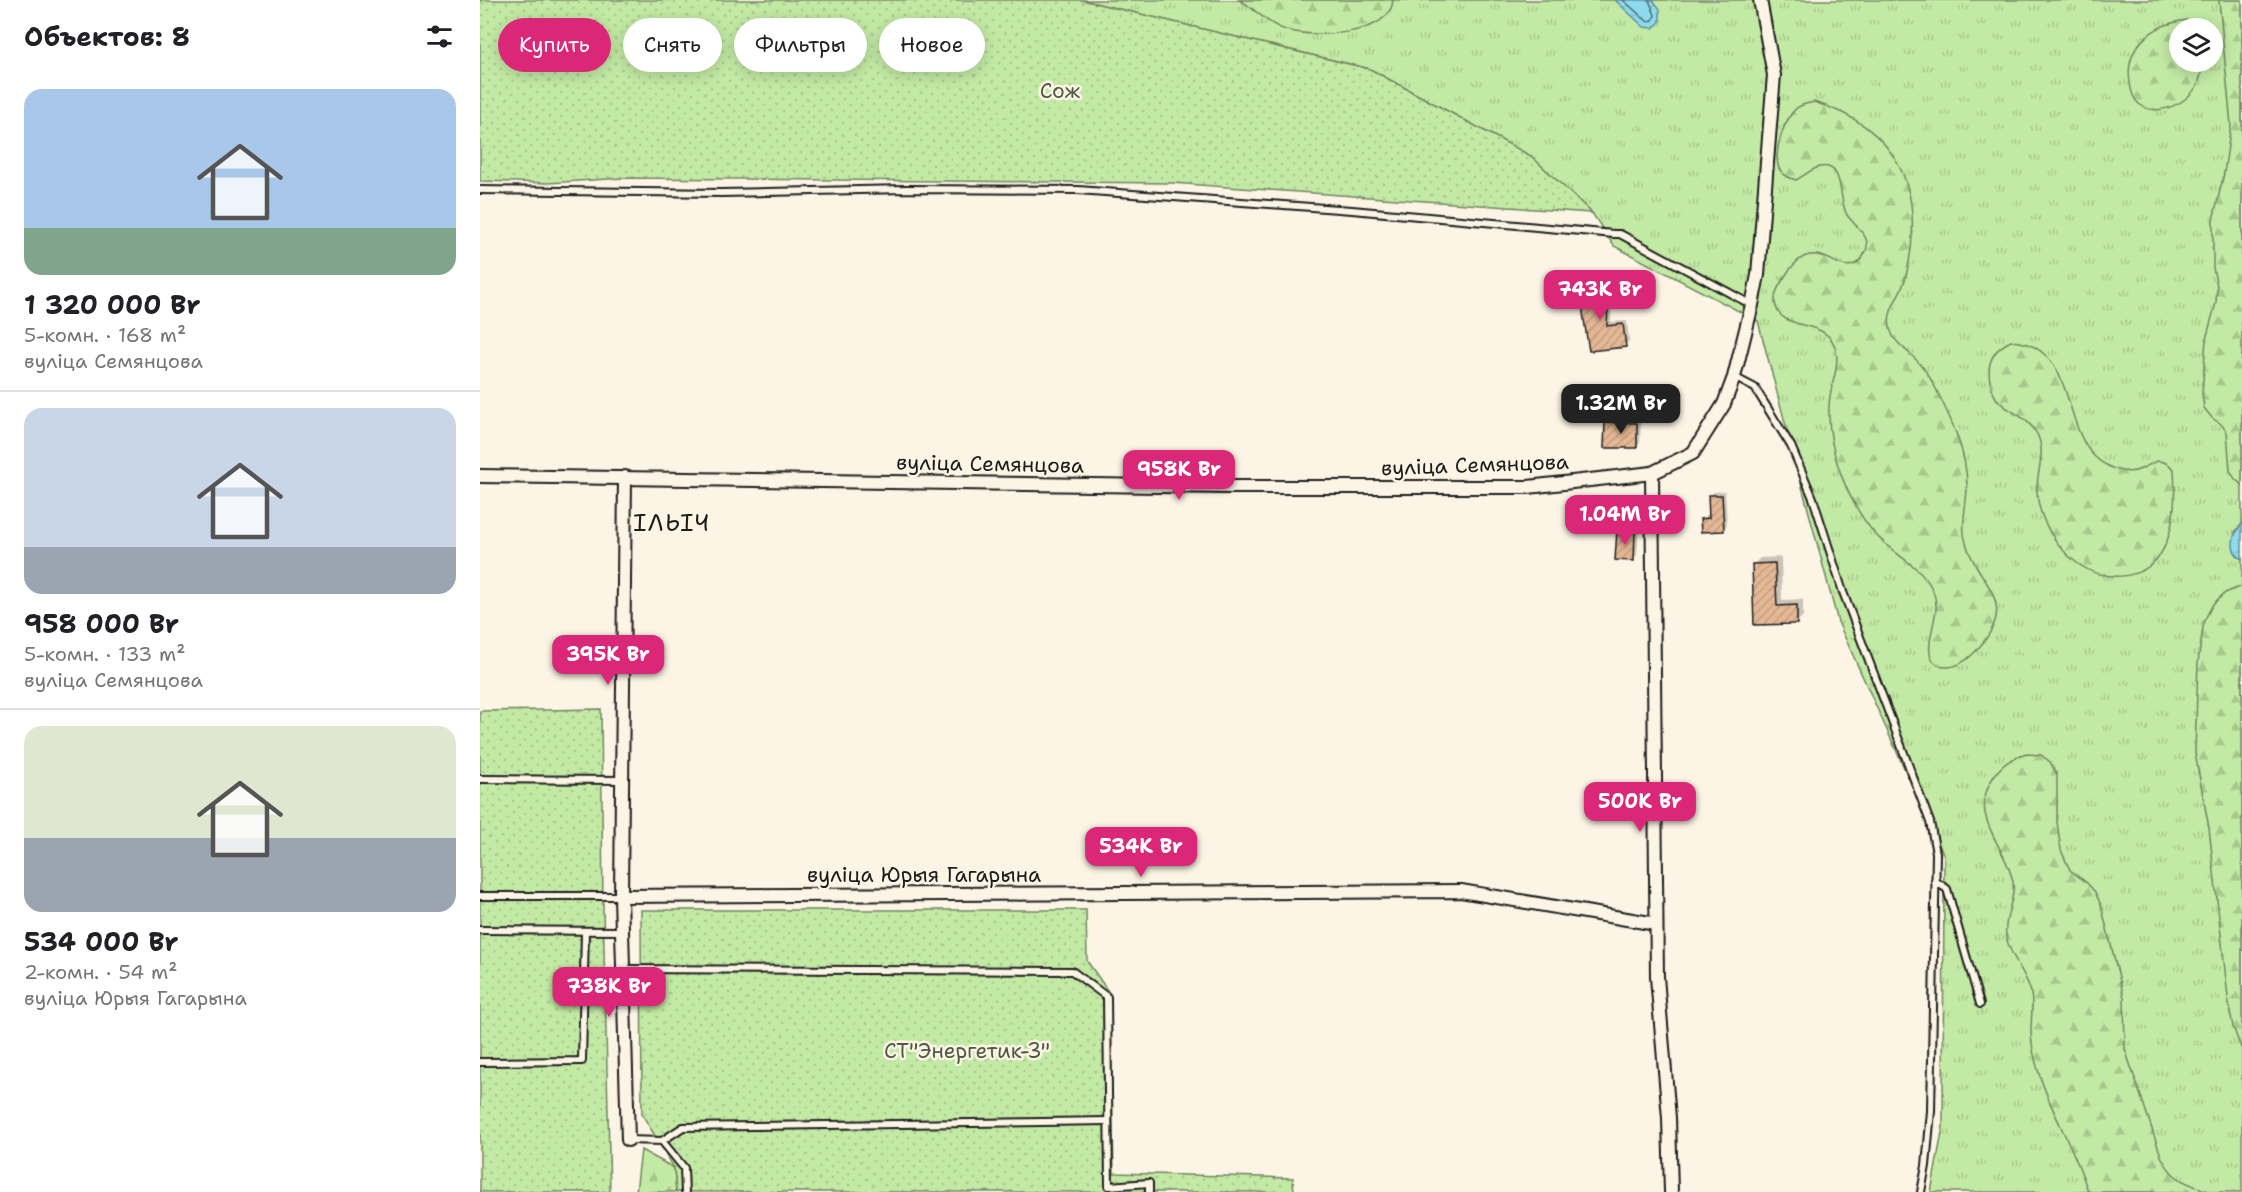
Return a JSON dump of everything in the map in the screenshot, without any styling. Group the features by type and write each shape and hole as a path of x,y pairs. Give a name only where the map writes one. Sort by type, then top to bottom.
{"street":[{"name":"вуліца Семянцова","path":"480,476 1227,487 1528,487 1652,473 1693,453 1724,404 1734,377 1752,305 1758,276 1774,75 1760,0"},
{"path":"1652,473 1657,977 1669,1118 1671,1192"},
{"path":"624,477 621,896 628,1140"},
{"name":"вуліца Юрыя Гагарына","path":"621,896 1461,891 1656,924"}],"lane":[{"path":"480,190 722,193 906,189 1078,189 1620,234 1752,305"},
{"path":"1734,377 1755,388 1791,446 1814,498 1843,592 1930,822 1936,853 1931,1110 1926,1166 1921,1192"},
{"path":"480,779 623,780"},
{"path":"1935,881 1947,889 1980,1004"},
{"path":"480,896 621,896"},
{"path":"480,930 622,931"},
{"path":"480,1062 582,1061 585,931"},
{"path":"623,969 1072,971 1107,997 1109,1186 1149,1183 1149,1192"},
{"path":"628,1140 662,1141 683,1127 1108,1121"},
{"path":"662,1141 684,1168 685,1192"}],"green space":[{"name":"Сож","path":"480,0 1082,0 1370,69 1531,156 1592,213 1172,183 622,178 548,183 480,181"},
{"path":"1082,0 2242,0 2242,524 2235,532 2237,556 2242,559 2242,1192 1931,1192 1943,1127 1944,856 1838,622 1758,321 1614,246 1592,213 1531,156 1370,69"},
{"path":"1239,0 1393,0 1389,12 1379,21 1365,28 1331,34 1313,34 1280,28"},
{"path":"2219,0 2242,0 2242,485 2230,470 2227,432 2204,408 2202,394 2206,339 2216,303 2213,220 2224,173 2231,125 2223,18 2221,18"},
{"path":"2169,24 2169,72 2202,72 2201,76 2193,91 2180,102 2163,109 2147,108 2139,104 2134,97 2129,70 2136,48 2152,32"},
{"path":"1814,102 1843,113 1867,128 1886,146 1900,167 1908,191 1912,217 1911,245 1904,283 1889,318 1890,326 1896,340 1918,361 1930,378 1957,435 1966,473 1964,534 1969,551 1992,592 1996,604 1996,618 1989,633 1972,655 1954,666 1945,667 1936,664 1932,658 1930,641 1936,606 1935,596 1928,582 1918,570 1875,534 1856,506 1841,474 1831,440 1829,422 1829,399 1837,358 1832,340 1815,328 1786,319 1779,313 1775,303 1779,287 1796,262 1808,255 1818,255 1847,266 1855,264 1867,249 1866,238 1844,209 1840,184 1834,170 1828,167 1817,168 1796,180 1789,178 1780,170 1778,145 1789,117 1800,106"},
{"path":"2011,341 2032,346 2046,356 2057,371 2065,388 2085,443 2100,461 2129,472 2158,461 2165,462 2174,469 2175,494 2170,533 2160,555 2146,568 2134,574 2120,576 2088,570 2066,553 2049,530 2043,518 2037,492 2041,456 2040,441 2031,425 2001,403 1991,386 1989,367 1993,357 1998,349"},
{"path":"2242,586 2242,1050 2233,1027 2229,1006 2209,828 2195,753 2198,662 2204,621 2213,604 2225,593"},
{"path":"601,709 610,1192 480,1192 480,711"},
{"path":"2027,754 2041,755 2050,762 2057,774 2057,822 2061,850 2070,870 2095,892 2101,905 2124,997 2125,1049 2161,1156 2170,1171 2181,1180 2211,1192 2088,1192 2077,1161 2049,1101 2033,1050 2030,989 2010,950 2006,936 2013,882 2004,856 1986,818 1984,805 1987,791 1997,771 2008,762"},
{"name":"СТ\"Энергетик-3\"","path":"641,910 1086,910 1087,961 1110,994 1114,1173 1293,1178 1294,1192 676,1192 674,1168 642,1114"},
{"path":"641,1150 674,1168 676,1192 636,1192"}],"water":[{"path":"1615,0 1653,0 1660,9 1660,22 1653,28 1644,27"},
{"path":"2242,524 2242,559 2234,551 2233,542"}],"building":[{"path":"1584,286 1609,287 1607,326 1623,324 1626,347 1589,351 1583,313"},
{"path":"1605,422 1637,423 1637,448 1604,448"},
{"path":"1708,495 1722,495 1724,531 1701,532 1700,519 1709,518"},
{"path":"1617,530 1635,531 1634,561 1615,560"},
{"path":"1775,563 1777,606 1797,605 1797,624 1754,625 1752,564"}],"district":[{"name":"ІЛЬІЧ","path":"672,523"}]}
